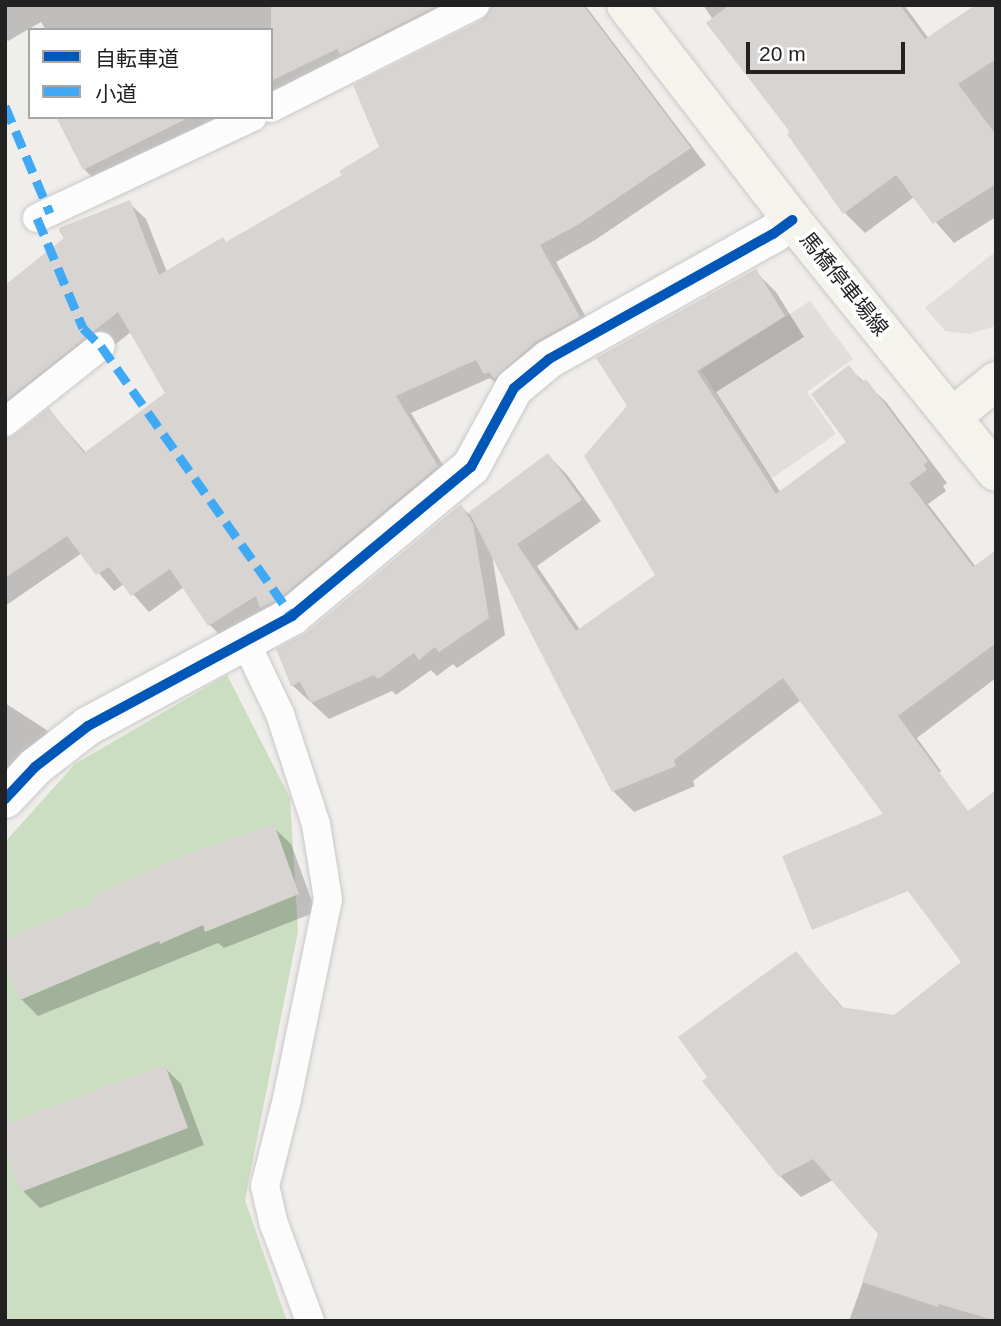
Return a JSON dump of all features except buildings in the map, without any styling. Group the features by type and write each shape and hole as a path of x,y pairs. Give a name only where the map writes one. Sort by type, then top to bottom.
{"main road":[{"name":"馬橋停車場線","path":"626,5 792,220 996,472"},
{"path":"952,417 996,381"}],"street":[{"path":"5,799 35,767 88,726 292,616 471,467 514,388 550,359 773,234 792,220"}],"lane":[{"path":"273,107 475,5"},
{"path":"37,218 249,119"},
{"path":"5,422 101,346"},
{"path":"246,643 280,714 316,824 328,899 287,1099 265,1186 274,1224 310,1321"}],"green space":[{"path":"227,675 290,798 298,931 245,1200 287,1321 5,1321 5,842 75,764"}],"shaded area":[{"path":"996,251 996,326 969,334 945,331 925,308"},
{"path":"810,301 853,359 807,392 836,434 771,479 701,370"}],"marked path":[{"path":"5,106 50,213"},
{"path":"37,218 83,328 101,346 292,616"}],"cycle path":[{"path":"5,799 35,767 88,726 292,616 471,467 514,388 549,359 773,234 792,220"}]}
